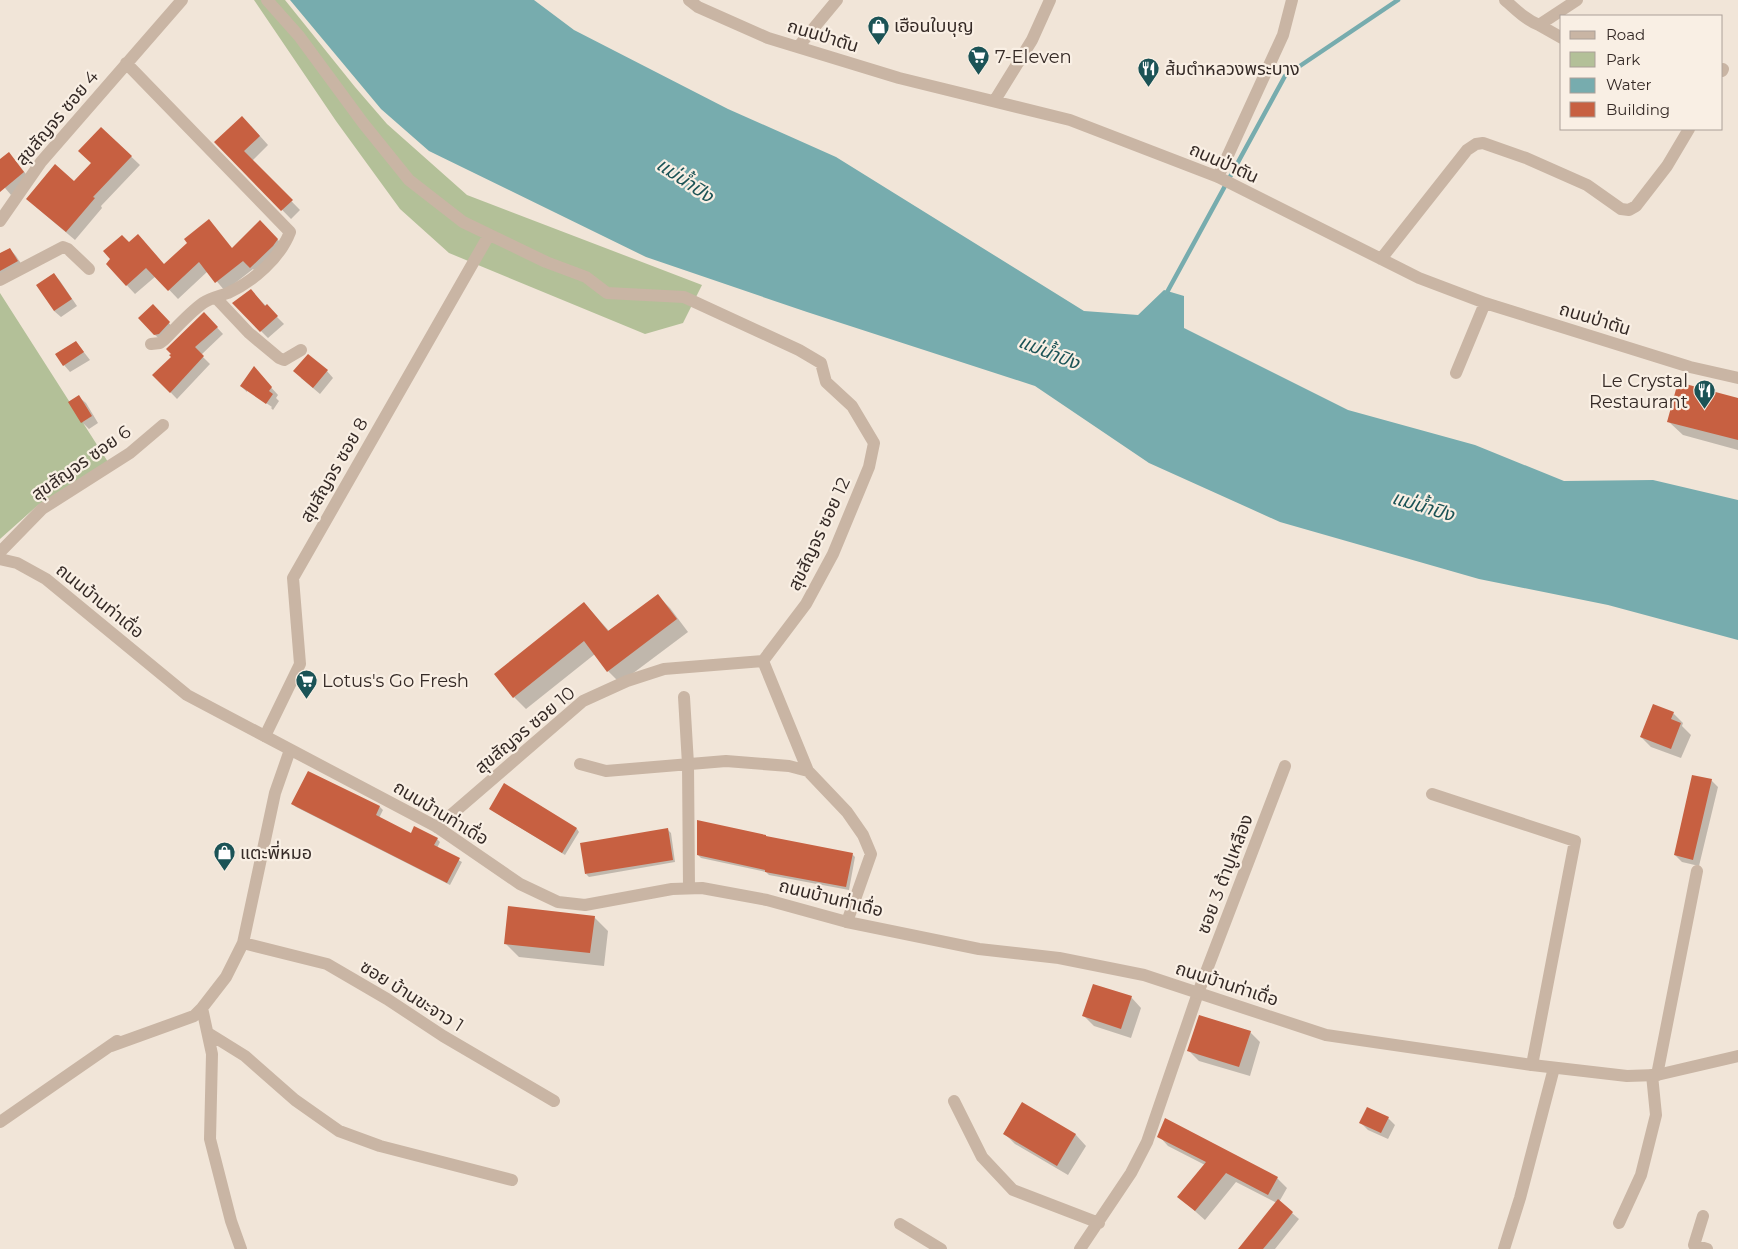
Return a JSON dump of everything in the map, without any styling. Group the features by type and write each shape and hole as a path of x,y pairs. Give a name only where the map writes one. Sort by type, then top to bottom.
{"street":[{"name":"สุขสัญจร ซอย 4","path":"0,221 41,162 182,0"},
{"path":"267,0 300,36 363,123 409,180 463,222 489,235"},
{"name":"ถนนป่าตัน","path":"689,0 698,7 768,38 899,78 995,100 1070,120 1218,177 1419,278 1485,303 1690,367 1738,378"},
{"path":"798,47 837,0"},
{"path":"995,100 1032,40 1050,0"},
{"path":"1218,177 1283,35 1292,0"},
{"path":"1505,0 1529,21 1560,37"},
{"path":"1538,25 1577,0"},
{"path":"126,63 290,232 277,255 253,277 230,292 204,302 160,343 151,344"},
{"path":"1381,259 1467,150 1476,144 1483,143 1526,158 1587,185 1621,209 1629,210 1636,206 1667,166 1687,130"},
{"name":"สุขสัญจร ซอย 12","path":"489,235 546,262 586,277 607,293 684,297 799,350 821,363 826,382 852,406 874,443 869,467 833,554 806,604 763,661"},
{"name":"สุขสัญจร ซอย 8","path":"264,736 300,664 293,578 489,235"},
{"path":"0,280 63,247 68,248 89,269"},
{"path":"216,298 249,333 279,358 284,360 301,350"},
{"path":"1456,373 1485,303"},
{"name":"สุขสัญจร ซอย 6","path":"0,552 42,510 130,452 163,426"},
{"name":"ถนนบ้านท่าเดื่อ","path":"0,559 18,563 46,579 187,695 437,827 520,884 558,902 584,905 672,889 688,888 767,900 847,922 979,949 1059,958 1144,975 1326,1035 1554,1068 1627,1076 1655,1075 1738,1056"},
{"path":"763,661 808,771 847,812 863,835 872,854 847,922"},
{"name":"สุขสัญจร ซอย 10","path":"437,827 583,701 627,681 664,669 763,661"},
{"path":"684,697 688,764 688,888"},
{"path":"202,1008 226,977 243,943 275,793 290,750"},
{"path":"580,764 606,771 726,761 789,766 808,771"},
{"name":"ซอย 3 ต้าปูเหลือง","path":"1080,1249 1131,1174 1147,1142 1198,993 1285,766"},
{"path":"1432,794 1575,841 1532,1065"},
{"path":"1619,1223 1641,1176 1656,1115 1655,1075 1696,871"},
{"name":"ซอย บ้านขะจาว 1","path":"243,943 327,964 387,999 442,1036 554,1101"},
{"path":"0,1122 127,1034 193,1007 202,1008"},
{"path":"202,1008 212,1054 210,1139 231,1221 241,1249"},
{"path":"208,1033 245,1056 295,1100 339,1130 380,1146 512,1180"},
{"path":"1504,1249 1520,1198 1554,1068"},
{"path":"954,1101 982,1157 1014,1190 1099,1223"},
{"path":"1703,1216 1694,1245 1707,1249"},
{"path":"900,1224 941,1249"}],"green space":[{"path":"254,0 285,0 387,124 467,195 702,285 683,323 645,334 449,253 400,209 336,121"},
{"path":"0,293 108,462 37,506 0,539"}],"water":[{"name":"แม่น้ำปิง","path":"290,0 534,0 574,30 728,109 836,157 1084,311 1138,315 1164,290 1184,296 1184,328 1348,410 1475,445 1564,481 1653,480 1738,500 1738,640 1608,605 1479,579 1280,522 1149,463 1035,386 807,312 646,257 429,151 381,109"}],"building":[{"path":"242,116 260,136 244,151 293,200 281,211 214,142"},
{"path":"101,127 132,156 93,197 95,198 66,232 26,199 55,164 74,181 91,163 78,151"},
{"path":"9,152 24,172 0,192 0,159"},
{"path":"209,219 232,248 260,220 278,239 250,268 243,261 215,283 199,262 168,291 146,268 126,286 106,264 110,259 103,251 122,235 129,242 138,234 164,264 187,243 184,239"},
{"path":"10,248 18,261 0,271 0,253"},
{"path":"54,273 72,299 54,311 36,285"},
{"path":"251,289 265,306 267,304 278,316 260,332 232,303"},
{"path":"153,304 170,322 159,334 154,335 138,318"},
{"path":"204,312 218,327 195,347 204,356 170,393 152,375 171,357 169,355 171,354 166,349"},
{"path":"76,341 84,352 63,366 55,354"},
{"path":"308,354 328,370 313,388 293,371"},
{"path":"254,366 272,387 269,391 273,394 266,404 240,386"},
{"name":"Le Crystal Restaurant","path":"1678,382 1738,398 1738,440 1667,422"},
{"path":"79,395 92,416 81,423 68,402"},
{"path":"658,594 677,619 607,672 584,641 513,698 494,674 584,602 608,631"},
{"path":"1653,704 1674,712 1671,719 1681,723 1671,749 1640,737"},
{"path":"308,771 380,806 376,815 411,833 414,826 438,838 434,845 460,858 447,883 291,804"},
{"path":"1692,775 1712,779 1693,860 1674,855"},
{"path":"504,783 577,828 562,853 489,809"},
{"path":"697,820 853,853 846,887 765,872 765,870 697,855"},
{"path":"668,828 673,860 585,874 580,843"},
{"path":"508,906 595,916 590,953 504,944"},
{"path":"1093,984 1132,996 1121,1029 1082,1016"},
{"path":"1199,1015 1251,1031 1239,1067 1187,1051"},
{"path":"1022,1102 1076,1134 1057,1166 1003,1134"},
{"path":"1367,1107 1389,1117 1381,1133 1359,1123"},
{"path":"1165,1118 1278,1177 1268,1195 1226,1173 1195,1211 1177,1197 1206,1162 1157,1137"},
{"path":"1278,1199 1293,1212 1274,1236 1263,1249 1238,1249"}],"waterway":[{"path":"1165,296 1285,76 1398,0"}],"place":[{"name":"เฮือนใบบุญ","path":"878,45"},
{"name":"7-Eleven","path":"979,76"},
{"name":"ส้มตำหลวงพระบาง","path":"1149,88"},
{"name":"Le Crystal Restaurant","path":"1704,410"},
{"name":"Lotus's Go Fresh","path":"306,700"},
{"name":"แตะพี่หมอ","path":"224,872"}]}
